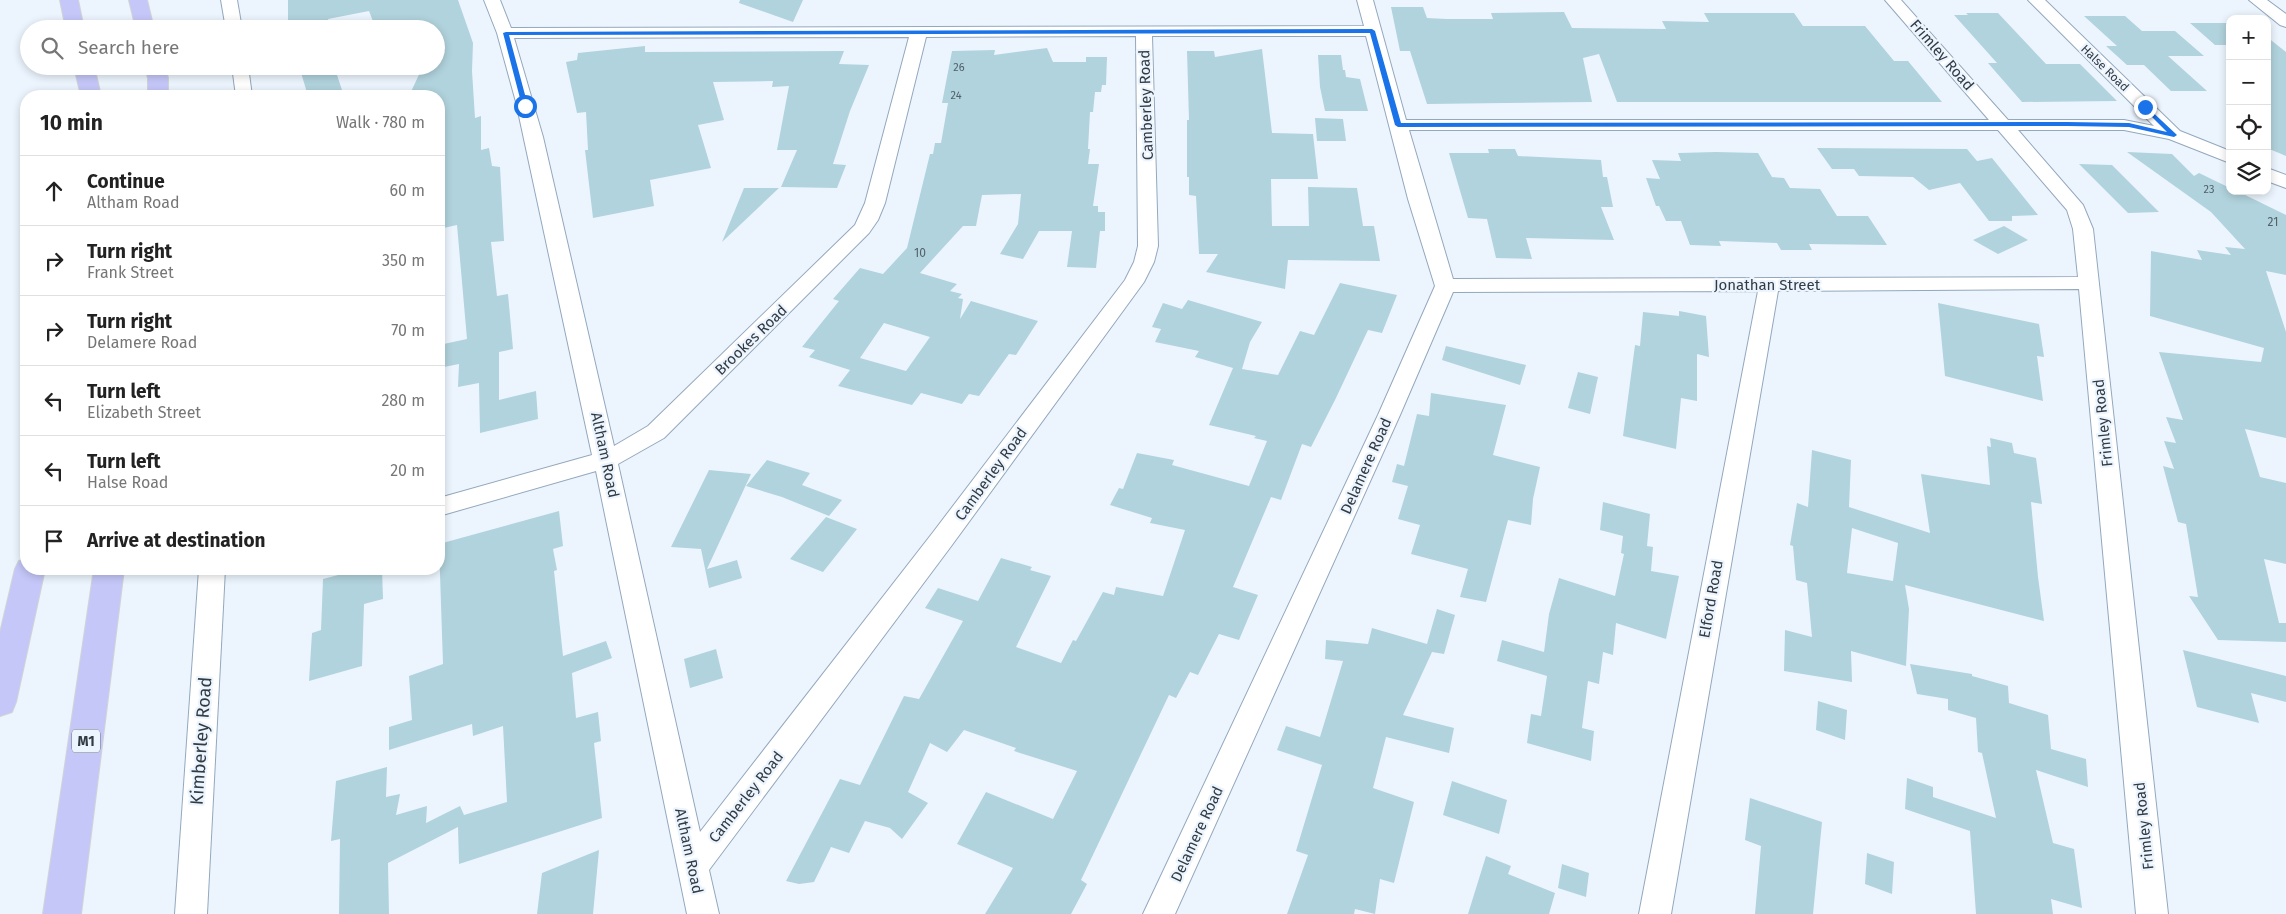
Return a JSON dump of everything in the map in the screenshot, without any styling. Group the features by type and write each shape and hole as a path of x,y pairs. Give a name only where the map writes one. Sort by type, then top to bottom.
{"highway":[{"path":"69,0 74,20"},
{"path":"138,0 143,20"},
{"path":"86,75 90,90"},
{"path":"157,75 158,90"},
{"path":"0,702 29,575"},
{"name":"M1","path":"62,914 108,575"}],"street":[{"name":"Altham Road","path":"492,0 506,33 525,106 606,459 703,914"},
{"path":"1365,0 1398,125 1445,286"},
{"name":"Frimley Road","path":"1894,0 2076,209 2083,229 2152,914"},
{"name":"Halse Road","path":"2036,0 2174,135"},
{"path":"2257,0 2286,22"},
{"path":"230,1 233,20"},
{"name":"Brookes Road","path":"445,505 606,459 634,446 656,432 863,229 875,203 919,31"},
{"path":"506,33 1372,31"},
{"name":"Camberley Road","path":"692,867 943,538 1134,282 1144,262 1148,246 1144,32"},
{"path":"241,75 243,90"},
{"path":"1398,125 2124,125 2174,135 2226,156"},
{"path":"2271,176 2286,182"},
{"name":"Jonathan Street","path":"1445,286 2089,283"},
{"name":"Elford Road","path":"1655,914 1769,285"},
{"name":"Delamere Road","path":"1159,914 1376,443 1445,286"},
{"name":"Kimberley Road","path":"191,914 217,575"}],"building":[{"path":"288,0 458,0 473,43 472,71 475,118 481,116 481,150 489,148 492,166 500,167 504,241 491,242 497,296 508,294 513,349 499,352 499,400 536,391 538,419 480,433 479,383 458,387 459,364 445,367 445,344 467,339 457,225 445,228 445,90 412,90 419,75 445,75 445,20 372,20 369,11 328,20 288,20"},
{"path":"740,0 803,0 793,22 739,3"},
{"path":"1391,7 1423,7 1427,18 1447,19 1493,19 1491,13 1564,12 1572,28 1666,29 1662,21 1709,22 1704,13 1794,13 1803,26 1865,26 1894,61 1908,61 1942,102 1617,102 1599,54 1583,58 1592,102 1427,104 1410,51 1400,51"},
{"path":"1966,13 1998,13 2046,64 2080,64 2117,101 2022,102 1988,63 1997,63 1954,15 1968,15"},
{"path":"2084,16 2125,16 2142,31 2175,31 2204,56 2168,56 2207,91 2171,91 2144,65 2127,65 2106,46 2117,46"},
{"path":"2190,23 2226,23 2226,45 2215,45"},
{"path":"2271,40 2286,52 2286,156 2271,150"},
{"path":"645,46 645,52 844,51 839,64 869,65 850,111 833,164 846,165 837,188 781,187 797,150 777,150 789,86 772,87 773,81 713,82 724,120 698,125 711,168 650,180 654,206 593,218 585,150 588,150 586,112 577,113 566,62 577,60 578,53"},
{"path":"1047,48 1053,62 1086,62 1086,57 1107,57 1106,85 1102,85 1101,92 1095,92 1093,112 1090,112 1088,149 1090,149 1088,164 1099,164 1093,206 1098,206 1098,212 1105,212 1105,231 1100,231 1096,268 1067,267 1072,231 1039,231 1023,259 1000,254 1018,224 1021,194 982,195 976,226 963,226 920,273 957,284 950,291 962,294 958,298 963,299 960,319 971,301 1038,321 1016,355 1009,354 979,396 969,394 962,404 921,393 912,405 838,386 850,370 809,357 815,350 802,347 839,301 833,299 860,268 883,274 907,248 930,154 933,154 935,143 941,143 948,103 942,103 952,51 995,50 994,55","holes":["884,323 930,337 906,371 860,358"]},
{"path":"1262,49 1272,133 1313,134 1318,179 1271,179 1272,226 1309,226 1308,187 1357,188 1363,226 1374,226 1380,261 1288,260 1285,289 1206,272 1218,254 1199,254 1196,196 1189,195 1189,177 1187,177 1187,120 1189,120 1187,51 1214,51 1215,57"},
{"path":"1318,55 1341,55 1346,77 1360,79 1368,111 1325,111 1320,87"},
{"path":"302,75 337,75 342,90 306,90"},
{"path":"1315,118 1343,119 1346,141 1317,141"},
{"path":"1817,148 1967,149 1977,161 1992,158 2038,215 2012,216 2012,221 1989,221 1960,183 1929,190 1913,177 1859,176 1854,169 1832,169"},
{"path":"1488,149 1515,149 1518,156 1601,160 1603,177 1607,177 1613,207 1601,207 1614,240 1526,238 1532,259 1496,258 1487,219 1468,218 1449,153 1489,153"},
{"path":"2127,152 2172,154 2194,176 2199,173 2226,186 2226,195 2245,195 2286,215 2286,275 2266,271 2286,332 2286,438 2245,429 2260,477 2286,483 2286,564 2264,559 2279,623 2286,623 2286,642 2218,640 2189,596 2198,597 2186,524 2178,522 2163,466 2174,469 2164,441 2176,443 2166,417 2183,420 2159,352 2261,362 2264,348 2150,316 2151,251 2202,260 2197,250 2231,255 2225,247 2245,249 2211,212"},
{"path":"1678,153 1758,153 1772,177 1784,178 1790,188 1820,189 1837,216 1868,216 1887,245 1809,244 1812,250 1781,250 1777,243 1719,241 1721,246 1690,245 1681,221 1666,221 1659,206 1656,206 1646,178 1660,179 1652,160 1681,161"},
{"path":"2079,164 2112,165 2159,212 2128,213"},
{"path":"744,188 779,188 722,242"},
{"path":"2004,226 2028,240 1998,254 1973,240"},
{"path":"1340,283 1397,295 1382,333 1368,330 1311,447 1302,444 1281,500 1271,497 1233,587 1258,595 1239,640 1219,634 1198,675 1190,672 1176,698 1169,695 1081,880 1087,884 1071,914 985,914 1013,868 957,844 986,792 1053,819 1077,771 1014,751 1016,748 964,730 947,752 930,743 908,792 928,803 902,839 890,828 865,821 849,853 831,847 814,882 799,884 786,881 840,779 860,785 904,696 919,699 963,621 925,608 938,588 978,601 1001,558 1032,567 1030,570 1051,576 1016,647 1061,663 1073,640 1076,641 1103,592 1114,595 1116,587 1163,596 1185,530 1150,523 1152,518 1110,505 1119,488 1123,489 1137,453 1174,460 1172,465 1249,486 1267,441 1254,438 1256,436 1209,425 1233,368 1195,357 1199,351 1155,342 1161,329 1152,327 1163,303 1182,309 1188,300 1262,322 1250,342 1242,369 1278,375 1300,331 1314,335"},
{"path":"1938,303 2039,324 2044,357 2037,356 2043,401 1945,376"},
{"path":"1679,311 1706,316 1709,357 1697,354 1697,401 1681,398 1676,449 1623,436 1635,345 1640,346 1643,312 1679,316"},
{"path":"1446,346 1526,365 1520,385 1442,360"},
{"path":"1578,372 1598,377 1590,414 1568,408"},
{"path":"1431,393 1506,405 1493,455 1540,467 1533,499 1531,525 1508,520 1486,602 1460,597 1468,569 1411,554 1420,525 1398,519 1408,486 1392,482 1397,464 1404,466 1417,414 1429,416"},
{"path":"1990,438 2012,443 2014,453 2036,458 2042,504 2031,502 2044,621 1905,585 1909,609 1906,666 1851,651 1852,682 1784,671 1785,630 1812,637 1807,583 1796,580 1793,546 1790,545 1797,503 1808,507 1812,450 1851,460 1849,507 1930,533 1921,474 1990,485 1987,446 1991,447","holes":["1852,528 1898,543 1893,581 1847,573"]},
{"path":"767,460 810,473 802,485 842,500 829,516 782,497 746,486"},
{"path":"709,470 751,474 707,569 737,560 742,578 709,588 701,549 671,547"},
{"path":"1603,502 1650,514 1647,546 1653,547 1651,571 1679,576 1666,639 1616,623 1613,655 1603,652 1599,684 1588,681 1582,728 1594,731 1591,761 1527,743 1531,714 1541,716 1547,676 1497,661 1502,640 1544,652 1549,614 1559,578 1615,596 1624,554 1621,553 1623,536 1600,530"},
{"path":"559,511 563,546 553,549 557,570 554,571 563,656 606,641 612,658 572,673 576,718 598,712 601,741 594,743 602,818 459,864 458,827 388,863 389,914 339,914 340,839 331,841 336,781 387,767 386,797 400,794 396,815 427,806 426,823 460,806 464,815 507,802 503,726 473,736 472,724 389,750 389,727 412,720 409,676 443,664 440,575 445,575 445,542"},
{"path":"826,517 857,529 823,572 790,559"},
{"path":"338,575 382,575 383,599 364,604 362,666 309,681 312,633 321,630 323,579"},
{"path":"1437,609 1455,615 1444,654 1432,652 1403,715 1454,728 1449,753 1386,737 1373,788 1414,802 1394,883 1380,879 1375,914 1355,909 1354,914 1287,914 1308,855 1296,851 1322,765 1277,750 1286,726 1320,737 1343,661 1325,659 1326,640 1368,644 1372,628 1427,644"},
{"path":"716,649 723,678 690,688 684,659"},
{"path":"2183,650 2286,676 2286,702 2251,693 2259,723 2197,707"},
{"path":"1910,664 1972,674 1972,676 2008,686 2009,703 2048,715 2051,749 2086,759 2088,787 2036,770 2053,843 2074,849 2082,908 2051,899 2053,914 1976,914 1970,831 1905,809 1907,778 1933,787 1933,797 1996,818 1982,753 1978,752 1976,718 1948,710 1948,699 1917,694"},
{"path":"1818,701 1847,710 1845,740 1816,730"},
{"path":"1452,781 1507,800 1499,834 1443,815"},
{"path":"1750,798 1822,822 1813,914 1755,914 1761,846 1745,840"},
{"path":"599,850 593,914 537,914 542,873"},
{"path":"1867,853 1894,862 1892,894 1865,884"},
{"path":"1486,856 1511,866 1508,874 1555,893 1549,914 1468,914"},
{"path":"1562,864 1589,873 1586,897 1558,888"}],"route":[{"path":"525,106 506,33 1372,31 1398,125 2067,124 2129,125 2174,135 2145,107"}]}
